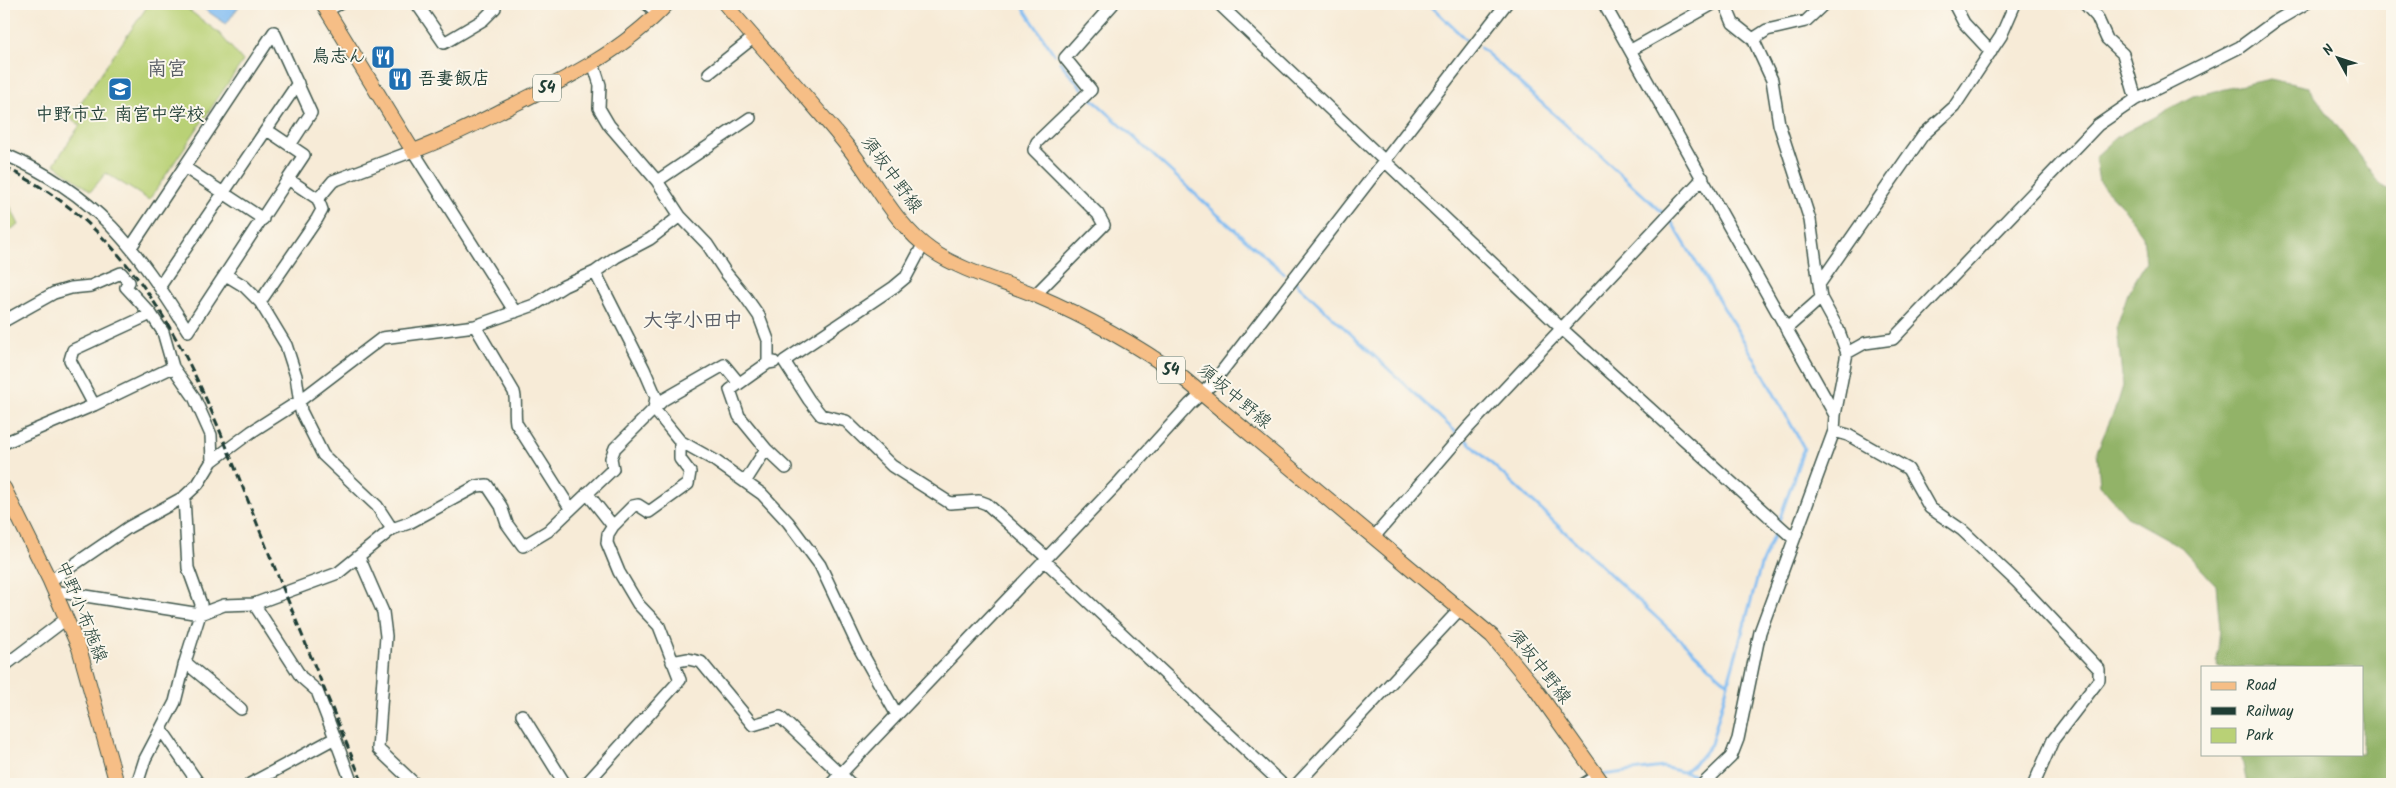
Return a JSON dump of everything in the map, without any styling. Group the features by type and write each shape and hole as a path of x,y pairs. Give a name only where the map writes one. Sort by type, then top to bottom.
{"main road":[{"name":"須坂中野線","path":"725,4 840,137 905,226 923,244 952,262 1035,295 1082,317 1127,342 1171,370 1492,636 1510,657 1600,780"},
{"path":"330,6 413,151"},
{"name":"54","path":"413,151 447,138 594,64 638,32 663,8"},
{"name":"中野小布施線","path":"4,488 52,586 79,648 117,784"}],"street":[{"path":"416,4 444,43 483,20 494,8 490,4"},
{"path":"647,4 663,8"},
{"path":"1035,295 1104,225 1098,214 1034,150 1037,142 1091,90 1064,58 1113,4"},
{"path":"1219,4 1560,328 1794,540"},
{"path":"831,784 1218,376 1506,4"},
{"path":"1604,4 1835,415"},
{"path":"1631,50 1713,4"},
{"path":"1703,784 1719,771 1731,757 1738,739 1760,632 1834,431 1835,415 1847,353 1838,330 1821,298 1810,220 1779,124 1772,80 1753,39 1733,23 1725,4"},
{"path":"1753,39 1767,30 1806,21 1824,4"},
{"path":"1954,4 1964,23 1991,52"},
{"path":"1820,283 1922,135 1954,107 1969,81 1991,52 2015,4"},
{"path":"2085,4 2097,17 2107,39 2123,54 2136,98"},
{"path":"1847,353 1865,343 1892,339 2098,125 2136,98 2240,47 2274,22 2305,4"},
{"path":"131,248 274,32 311,113 290,145"},
{"path":"709,73 753,38"},
{"path":"594,64 600,85 600,108 609,125 657,181 680,216 707,244 758,316 768,340 768,363"},
{"path":"160,286 298,84"},
{"path":"657,181 750,118"},
{"path":"4,154 39,170 91,206 115,228 160,286 188,331 304,155 267,130"},
{"path":"318,199 333,181 413,151 515,312"},
{"path":"184,167 263,219"},
{"path":"1374,538 1468,428 1702,178"},
{"path":"260,302 318,219 322,210 318,199 288,179"},
{"path":"52,586 129,527 184,497 198,484 212,461 251,432 298,402 382,338 475,326 534,306 564,286 595,272 616,257 650,239 680,216"},
{"path":"786,468 766,449 739,416 730,390 738,382 768,363 784,361 894,287 906,277 923,244"},
{"path":"595,272 644,369 656,397 654,409 680,442 714,460 762,494 788,522 820,566 858,646 897,716"},
{"path":"4,321 54,293 71,288 90,286 121,273 130,282 126,287 151,314 163,332 173,367 194,397 211,435 212,461"},
{"path":"226,275 244,286 260,302 286,346 296,376 298,402 301,411 323,455 377,506 392,529"},
{"path":"1786,329 1821,298"},
{"path":"94,405 70,360 73,350 151,314"},
{"path":"475,326 514,392 516,400 513,411 516,423 570,508"},
{"path":"784,361 809,400 822,415 846,421 892,466 950,503 978,501 987,504 1282,784"},
{"path":"52,586 200,614 224,605 254,604 338,573 359,558 372,544 392,529 409,523 477,486 486,485 494,495 507,524 523,546 548,530 613,469 612,458 615,448 663,400 724,364 738,382"},
{"path":"4,444 94,405 173,367"},
{"path":"1834,431 1848,434 1908,469 1930,508 1962,530 2017,582 2099,669 2100,680 2053,740 2034,784"},
{"path":"586,784 680,680 658,626 638,604 619,572 607,543 608,534 613,526 633,506 638,505 649,512 688,484 690,472 680,458 680,442"},
{"path":"745,482 766,449"},
{"path":"586,493 613,526"},
{"path":"138,784 146,759 175,702 184,662 200,614 201,604 188,568 184,497"},
{"path":"359,558 382,612 386,636 378,749 415,784"},
{"path":"254,604 301,677 317,691 352,784"},
{"path":"1297,784 1460,610"},
{"path":"5,662 66,619"},
{"path":"672,662 688,659 700,662 753,725 780,717 851,784"},
{"path":"184,662 241,709"},
{"path":"522,715 565,784"},
{"path":"162,729 199,784"},
{"path":"250,784 334,738"},
{"path":"1584,784 1600,780"}],"green space":[{"path":"149,4 181,4 219,33 243,61 149,200 106,173 91,191 54,164 80,125 70,118"},
{"path":"2270,79 2308,87 2383,187 2392,191 2392,784 2247,784 2241,756 2364,756 2364,666 2218,666 2220,628 2216,585 2181,547 2129,518 2100,485 2097,451 2123,386 2117,326 2128,293 2146,262 2143,236 2122,206 2099,182 2095,157 2117,137 2193,96"},
{"path":"4,193 19,225 4,233"}],"water":[{"path":"197,4 238,4 240,5 226,24"}],"waterway":[{"path":"1021,4 1054,54"},
{"path":"1429,4 1465,39"},
{"path":"1480,47 1663,213"},
{"path":"1060,62 1082,88"},
{"path":"1088,95 1219,216 1284,273"},
{"path":"1671,221 1756,361 1804,448 1779,521"},
{"path":"1294,281 1458,434"},
{"path":"1464,438 1728,684"},
{"path":"1684,772 1699,759 1711,744 1761,565 1777,527"},
{"path":"1602,775 1663,767 1706,778"},
{"path":"1711,781 1720,784"}],"railway":[{"path":"4,167 57,198 102,236 139,281 171,329 198,381 222,435 363,784"}],"place":[{"name":"鳥志ん","path":"383,57"},
{"name":"吾妻飯店","path":"400,79"},
{"name":"中野市立 南宮中学校","path":"120,89"}],"district":[{"name":"南宮","path":"167,70"},
{"name":"大字小田中","path":"693,322"}]}
